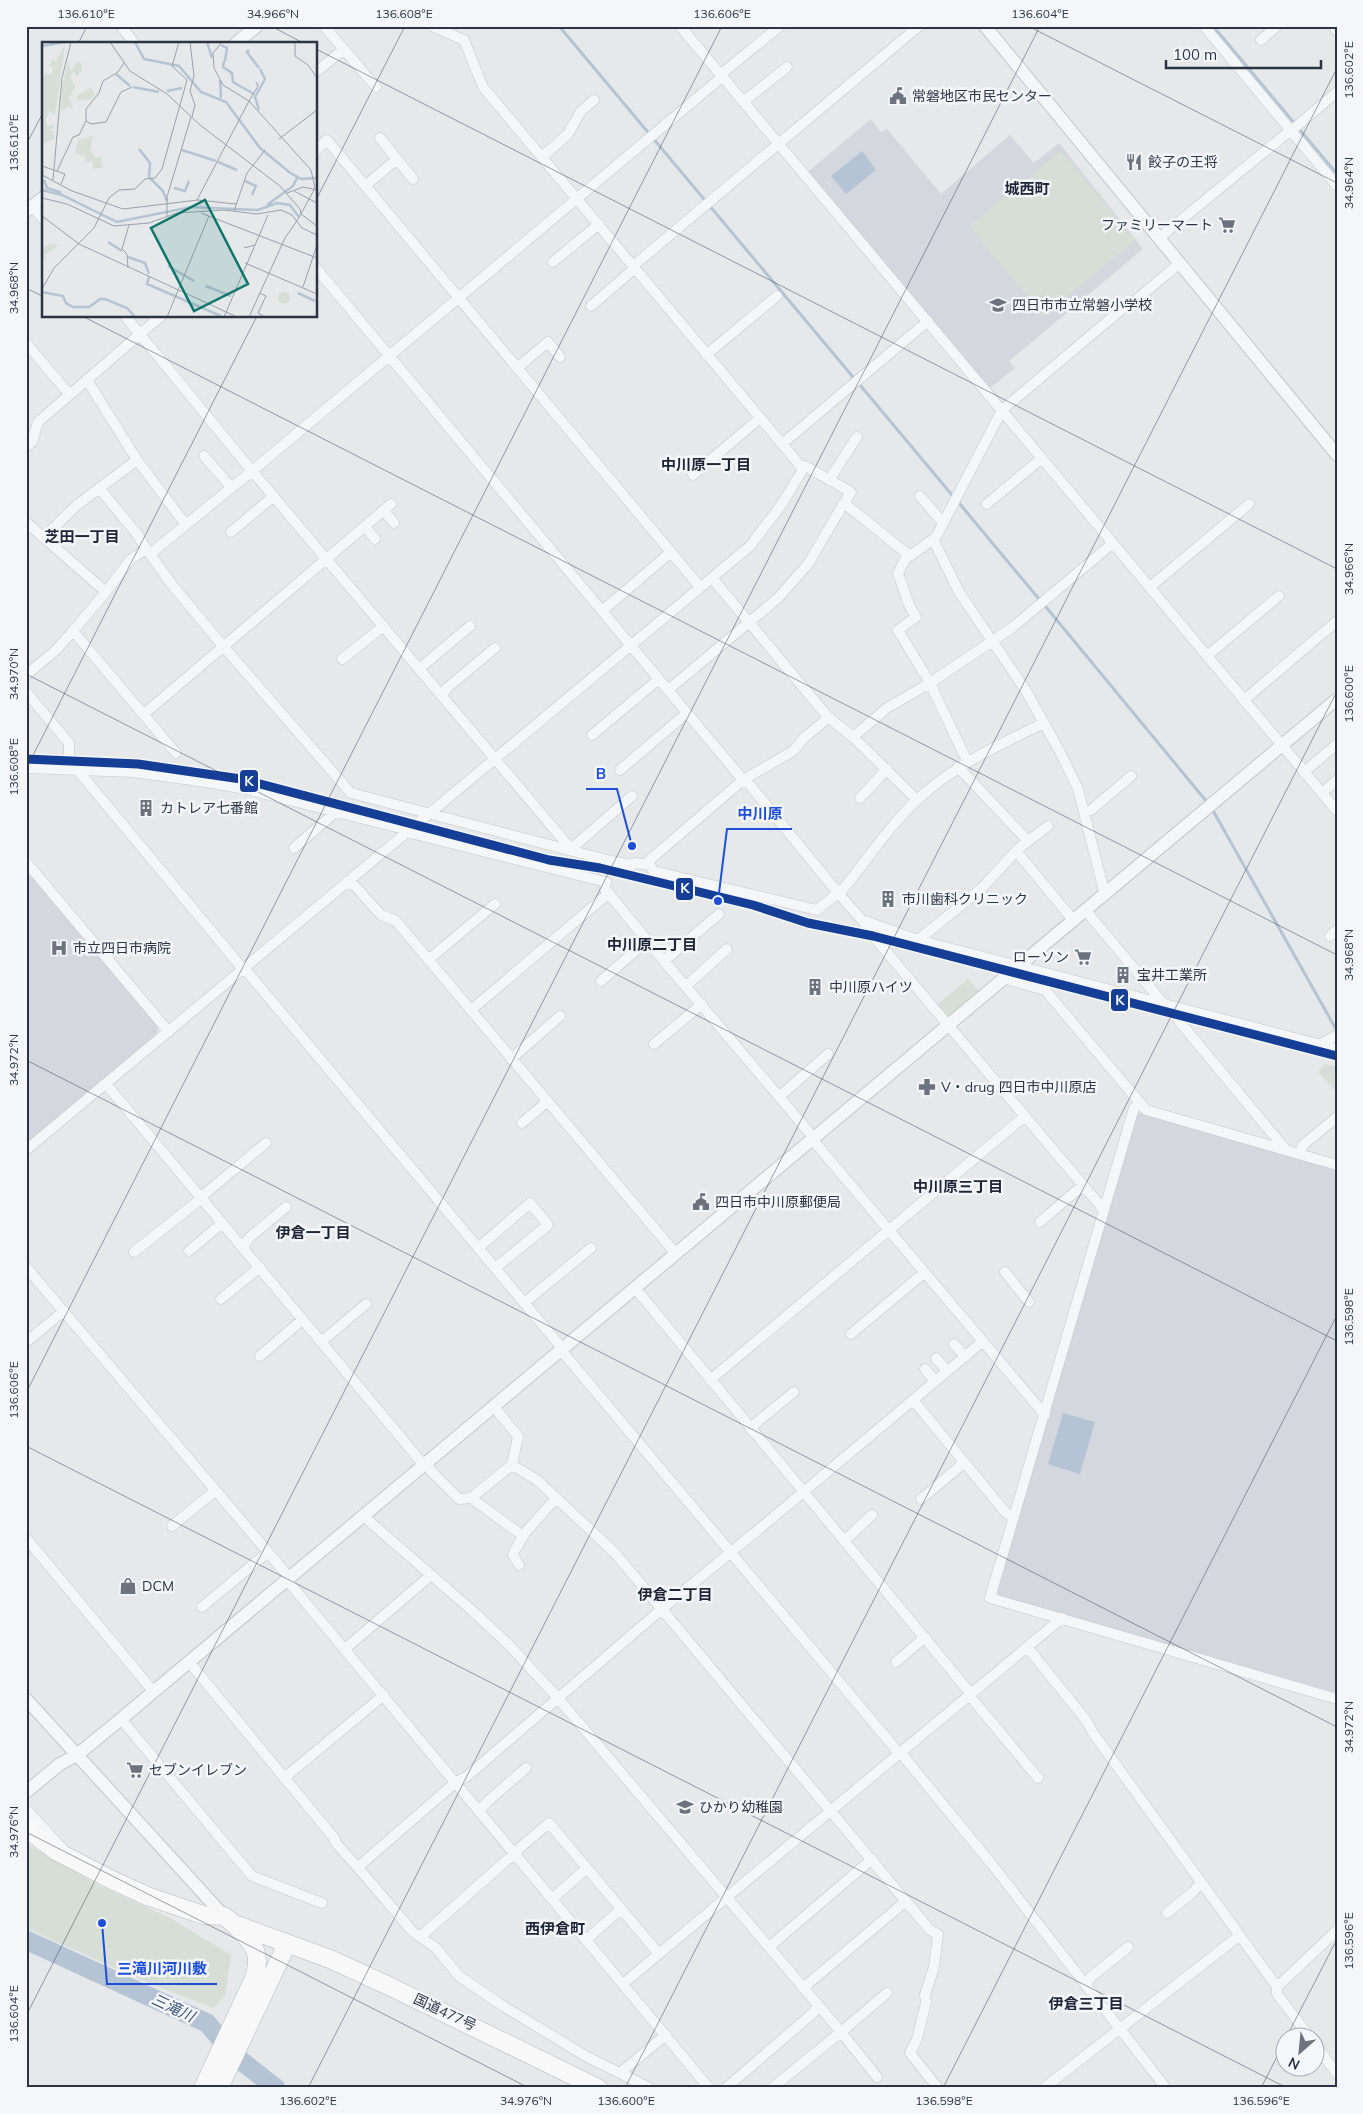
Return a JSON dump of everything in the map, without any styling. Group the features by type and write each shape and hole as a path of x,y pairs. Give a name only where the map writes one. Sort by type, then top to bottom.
{"highway":[{"name":"国道477号","path":"26,1828 56,1851 147,1896 235,1926 284,1949 330,1959 392,1987 598,2088"},
{"path":"203,2088 254,1978 258,1959 253,1945 235,1926"},
{"path":"218,2088 284,1949"}],"street":[{"path":"121,26 133,42"},
{"path":"237,42 257,26"},
{"path":"324,26 376,88"},
{"path":"432,26 464,40 483,87 803,469"},
{"path":"680,26 1337,811"},
{"path":"26,675 55,651 106,592 130,560 148,552 186,525 252,471 780,26"},
{"path":"591,306 708,203 919,26"},
{"path":"985,26 1337,455"},
{"path":"1204,26 1294,128 1337,186"},
{"path":"1261,40 1277,26"},
{"path":"1333,26 1337,31"},
{"path":"318,70 344,49"},
{"path":"743,102 786,67"},
{"path":"1159,238 1337,92"},
{"path":"542,157 568,134 581,111 594,100"},
{"path":"380,138 413,179"},
{"path":"318,148 327,140 700,587"},
{"path":"364,186 397,159"},
{"path":"42,199 29,209 42,219"},
{"path":"553,262 599,224"},
{"path":"844,503 910,556 933,539 1002,410 1180,263"},
{"path":"318,270 742,780 749,784 838,894 862,920 873,936 1104,1210"},
{"path":"706,355 777,296"},
{"path":"126,318 571,850"},
{"path":"26,448 32,442 38,422 159,318"},
{"path":"782,444 928,321"},
{"path":"518,368 548,342 560,357"},
{"path":"26,343 69,394"},
{"path":"87,380 137,460 186,525"},
{"path":"693,475 760,418"},
{"path":"829,480 857,437"},
{"path":"204,456 231,487"},
{"path":"986,504 1042,458"},
{"path":"43,538 78,505 137,460"},
{"path":"26,1150 750,546 782,504 805,466 850,492 826,535 796,579 749,624 668,690"},
{"path":"99,488 137,534 167,579 349,792 624,864 650,865 653,871 817,910 838,894 863,866 889,829 917,800 967,761 1044,723"},
{"path":"231,532 274,496"},
{"path":"920,496 943,523"},
{"path":"1150,587 1249,504"},
{"path":"144,714 388,508 394,523"},
{"path":"26,522 106,592"},
{"path":"365,527 375,539"},
{"path":"933,539 959,592 1026,691 1078,788 1105,895"},
{"path":"854,737 887,708 930,683 1013,626 1113,543"},
{"path":"602,611 671,552"},
{"path":"908,554 898,573 909,604 916,617 898,630 930,683 967,761"},
{"path":"712,578 829,717 854,737 917,800"},
{"path":"1207,656 1279,596"},
{"path":"1244,700 1337,621"},
{"path":"342,659 384,626"},
{"path":"419,668 470,626"},
{"path":"73,631 176,753"},
{"path":"442,696 447,688 495,648"},
{"path":"592,735 659,679"},
{"path":"26,692 70,744 69,756 76,768 495,1268 665,1475 900,1753 994,1867 1166,2088"},
{"path":"26,1792 60,1764 77,1755 189,1662 1337,699"},
{"path":"620,770 687,713"},
{"path":"645,864 742,780 793,751 804,738 829,717"},
{"path":"1304,772 1337,744"},
{"path":"958,767 1028,841"},
{"path":"26,768 76,768 133,772 246,789 606,882 606,889 649,943 779,1096 982,1342 1045,1414"},
{"path":"860,798 887,769"},
{"path":"1084,812 1091,810 1131,776"},
{"path":"1322,793 1337,780"},
{"path":"571,850 632,796"},
{"path":"294,848 332,816 334,811"},
{"path":"918,940 981,889 1016,851 1048,826"},
{"path":"1016,851 1074,921"},
{"path":"26,862 169,1032"},
{"path":"346,882 355,886 381,915 396,921 676,1254"},
{"path":"470,1010 609,893"},
{"path":"428,960 495,904"},
{"path":"1086,911 1164,1004 1174,1009 1179,1021 1286,1150"},
{"path":"664,961 719,914"},
{"path":"862,920 918,940 1337,1049"},
{"path":"601,981 641,946 649,943"},
{"path":"686,986 727,949"},
{"path":"1003,978 1045,990 1146,1110 1337,1165"},
{"path":"654,1044 702,1004"},
{"path":"511,1059 560,1016"},
{"path":"1320,1044 1335,1036"},
{"path":"779,1096 828,1054"},
{"path":"106,1084 302,1320 431,1471 459,1499 470,1498 512,1466 518,1436 493,1406"},
{"path":"522,1123 548,1101"},
{"path":"1140,1103 1134,1108 990,1598 1337,1699"},
{"path":"710,1380 890,1232 1025,1116"},
{"path":"1299,1154 1303,1145 1337,1118"},
{"path":"134,1252 266,1143"},
{"path":"1040,1222 1076,1191 1085,1187"},
{"path":"478,1248 530,1203 548,1225 495,1268"},
{"path":"243,1248 249,1238 286,1207"},
{"path":"189,1251 222,1223"},
{"path":"524,1303 590,1248"},
{"path":"26,1267 268,1552 345,1649 624,1983 709,2088"},
{"path":"221,1299 260,1268"},
{"path":"1005,1272 1029,1302"},
{"path":"852,1334 924,1273"},
{"path":"634,1288 924,1637 1038,1778"},
{"path":"321,1342 366,1304"},
{"path":"26,1342 64,1311"},
{"path":"260,1356 302,1320"},
{"path":"358,1867 456,1782 466,1777 557,1697 982,1342"},
{"path":"954,1344 965,1357"},
{"path":"936,1358 947,1371"},
{"path":"925,1369 935,1381"},
{"path":"751,1430 756,1423 794,1392"},
{"path":"913,1400 1006,1513 1014,1518"},
{"path":"921,1499 963,1462"},
{"path":"512,1466 537,1480 614,1552 663,1608 930,1930 938,1934 934,1967 925,1995 926,2003 917,2039 910,2052 938,2088"},
{"path":"172,1526 215,1491"},
{"path":"470,1498 523,1536"},
{"path":"519,1565 513,1556 523,1536 556,1498"},
{"path":"362,1515 508,1644 557,1697 878,2077"},
{"path":"844,1541 872,1515"},
{"path":"26,1538 154,1691"},
{"path":"202,1607 268,1552"},
{"path":"345,1649 431,1576"},
{"path":"624,1983 1062,1618"},
{"path":"896,1662 924,1637"},
{"path":"1027,1647 1086,1720 1093,1733 1200,1883 1277,1987 1277,1994 1301,2026"},
{"path":"189,1662 335,1839 335,1842 413,1932 436,1948 459,1976 474,1988 589,2058 649,2088"},
{"path":"284,1778 291,1770 384,1695"},
{"path":"26,1699 235,1926"},
{"path":"120,1719 252,1876 322,1903"},
{"path":"480,1810 526,1768"},
{"path":"26,1809 74,1860"},
{"path":"420,1937 549,1823 659,1954"},
{"path":"769,1947 872,1859"},
{"path":"553,1898 587,1868"},
{"path":"1167,1913 1193,1892 1200,1883"},
{"path":"803,1988 906,1901"},
{"path":"587,1939 621,1909"},
{"path":"1277,1987 1337,1930"},
{"path":"1044,2088 1239,1936"},
{"path":"1086,1984 1090,1977 1128,1947"},
{"path":"772,2088 887,1993"},
{"path":"726,2088 813,2013 818,2006"},
{"path":"620,2073 666,2035"},
{"path":"1326,2057 1336,2069"}],"shaded area":[{"name":"四日市市立常磐小学校","path":"871,119 881,132 887,129 941,194 1010,135 1034,163 1059,143 1143,249 1009,361 1015,368 990,388 808,172"},
{"path":"1061,151 1135,241 1043,316 969,226"},
{"name":"市立四日市病院","path":"26,869 158,1027 157,1036 26,1144"},
{"path":"968,979 980,992 949,1018 937,1005"},
{"path":"1325,1064 1337,1067 1337,1087 1334,1089 1318,1072"},
{"path":"1138,1112 1337,1170 1337,1693 999,1596 996,1590"},
{"path":"26,1843 96,1884 170,1918 231,1955 225,1996 213,2008 139,1979 26,1928"}],"water":[{"path":"862,151 876,170 846,194 831,176"},
{"path":"1063,1413 1095,1422 1080,1474 1048,1464"}],"waterway":[{"path":"559,26 853,377"},
{"path":"1213,26 1337,174"},
{"path":"860,385 952,495"},
{"path":"959,503 1039,599"},
{"path":"1046,607 1207,802"},
{"path":"1211,807 1337,1031"},
{"path":"26,1546 31,1551"},
{"name":"三滝川","path":"26,1940 207,2023 235,2056 276,2088"}],"transit line":[{"name":"K","path":"26,759 138,764 241,779 549,860 600,868 753,905 808,923 873,936 1337,1056"}],"place":[{"name":"常磐地区市民センター","path":"898,96"},
{"name":"餃子の王将","path":"1134,162"},
{"name":"ファミリーマート","path":"1227,225"},
{"name":"四日市市立常磐小学校","path":"998,305"},
{"name":"カトレア七番館","path":"146,808"},
{"name":"B","path":"632,846"},
{"name":"市川歯科クリニック","path":"888,899"},
{"name":"中川原","path":"718,901"},
{"name":"市立四日市病院","path":"59,948"},
{"name":"ローソン","path":"1083,957"},
{"name":"宝井工業所","path":"1123,975"},
{"name":"中川原ハイツ","path":"815,987"},
{"name":"V・drug 四日市中川原店","path":"927,1087"},
{"name":"四日市中川原郵便局","path":"701,1202"},
{"name":"DCM","path":"128,1586"},
{"name":"セブンイレブン","path":"135,1770"},
{"name":"ひかり幼稚園","path":"685,1807"},
{"name":"三滝川河川敷","path":"102,1923"}],"district":[{"name":"城西町","path":"1027,189"},
{"name":"中川原一丁目","path":"706,465"},
{"name":"芝田一丁目","path":"82,537"},
{"name":"中川原二丁目","path":"652,945"},
{"name":"中川原三丁目","path":"958,1187"},
{"name":"伊倉一丁目","path":"313,1233"},
{"name":"伊倉二丁目","path":"675,1595"},
{"name":"西伊倉町","path":"555,1929"},
{"name":"伊倉三丁目","path":"1086,2004"}]}
